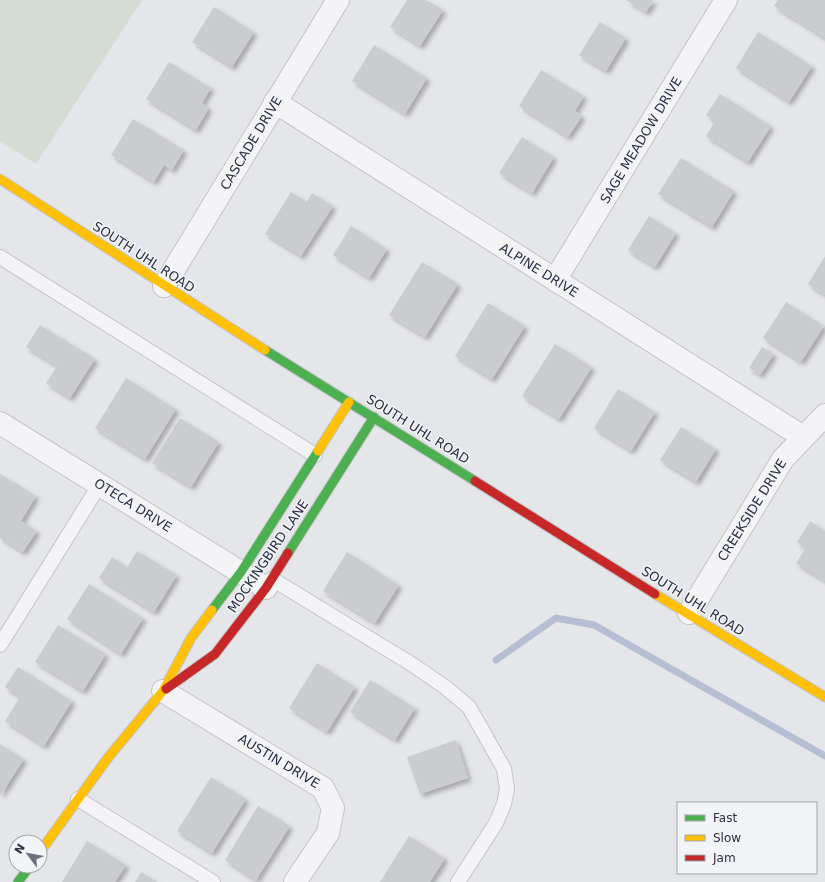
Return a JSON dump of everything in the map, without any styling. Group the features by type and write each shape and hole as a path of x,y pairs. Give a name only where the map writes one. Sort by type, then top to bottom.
{"main road":[{"name":"SOUTH UHL ROAD","path":"0,179 164,286 349,402 689,613 724,637 825,696"},
{"name":"MOCKINGBIRD LANE","path":"48,841 78,799 163,691 191,638 241,572 349,402"},
{"name":"MOCKINGBIRD LANE","path":"163,691 215,654 269,583 374,417"}],"street":[{"name":"CASCADE DRIVE","path":"164,286 338,0"},
{"name":"SAGE MEADOW DRIVE","path":"555,280 726,0"},
{"name":"ALPINE DRIVE","path":"275,102 803,438"},
{"name":"CREEKSIDE DRIVE","path":"689,613 782,459 825,415"},
{"name":"OTECA DRIVE","path":"0,422 241,572 269,583"},
{"name":"AUSTIN DRIVE","path":"163,691 323,788 333,808 328,833 295,882"}],"lane":[{"path":"0,257 315,455"},
{"path":"0,645 100,484"},
{"path":"269,583 413,665 445,687 469,707 504,769 507,789 504,804 496,823 458,882"},
{"path":"78,799 213,882"}],"shaded area":[{"path":"0,0 142,0 36,164 0,141"}],"building":[{"path":"407,0 426,0 443,10 420,46 390,27"},
{"path":"626,0 654,0 646,12"},
{"path":"778,0 825,0 825,38 774,6"},
{"path":"214,7 254,32 232,67 192,42"},
{"path":"600,22 626,38 606,71 579,55"},
{"path":"758,32 812,66 789,102 736,68"},
{"path":"374,45 427,78 405,114 352,81"},
{"path":"169,62 211,88 202,103 209,108 196,130 146,99"},
{"path":"541,70 584,96 575,111 582,116 568,137 519,106"},
{"path":"720,94 771,126 748,162 706,136 715,121 706,115"},
{"path":"133,119 184,150 172,170 164,165 154,182 111,155"},
{"path":"522,137 554,157 532,193 499,173"},
{"path":"681,158 734,191 712,227 658,194"},
{"path":"291,192 307,202 312,193 333,206 301,256 265,234"},
{"path":"649,216 676,233 655,267 628,250"},
{"path":"351,226 387,249 369,278 333,255"},
{"path":"825,256 825,295 808,284"},
{"path":"422,262 458,284 425,337 389,315"},
{"path":"786,302 824,326 801,362 763,338"},
{"path":"488,303 525,326 492,379 455,356"},
{"path":"40,325 95,359 70,398 46,383 57,366 26,347"},
{"path":"555,344 592,367 559,419 522,396"},
{"path":"762,347 774,354 760,375 749,368"},
{"path":"126,378 176,409 145,459 95,428"},
{"path":"618,389 655,412 631,451 594,428"},
{"path":"180,418 219,442 191,487 152,463"},
{"path":"681,427 716,449 696,482 660,460"},
{"path":"0,474 36,496 21,521 37,531 23,552 0,538"},
{"path":"810,521 825,531 825,581 796,563 806,548 797,542"},
{"path":"137,551 177,575 154,612 99,578 112,557 127,567"},
{"path":"347,552 399,585 375,623 323,591"},
{"path":"89,584 143,618 121,654 67,619"},
{"path":"58,625 106,654 83,691 35,662"},
{"path":"317,663 355,687 327,732 289,708"},
{"path":"18,667 72,701 44,746 5,721 20,697 5,687"},
{"path":"370,680 415,708 395,740 350,712"},
{"path":"456,740 468,778 420,794 407,757"},
{"path":"0,744 24,759 0,796"},
{"path":"211,777 246,799 212,853 177,831"},
{"path":"258,806 290,826 256,880 225,860"},
{"path":"409,836 445,858 430,882 380,882"},
{"path":"87,841 126,865 115,882 62,882"},
{"path":"141,872 157,882 135,882"}],"waterway":[{"path":"496,660 556,618 594,625 825,756"}],"traffic: fast":[{"path":"265,350 475,481"},
{"path":"288,553 374,417"},
{"path":"212,610 241,572 318,451"},
{"path":"18,882 24,874"}],"traffic: slow":[{"path":"0,179 265,350"},
{"path":"318,451 349,402"},
{"path":"655,594 825,697"},
{"path":"48,841 107,759 163,691 191,638 212,610"}],"traffic: jam":[{"path":"475,481 655,594"},
{"path":"166,689 215,654 266,588 288,553"}]}
